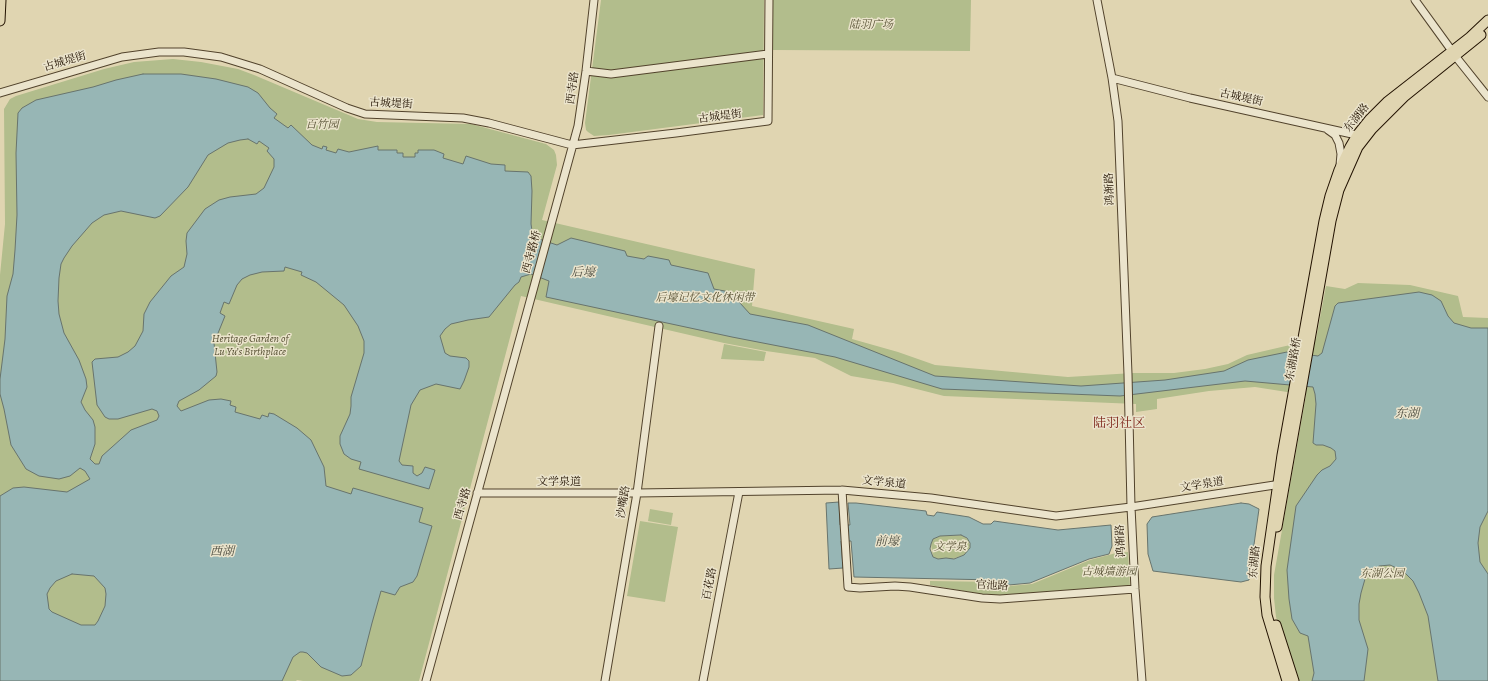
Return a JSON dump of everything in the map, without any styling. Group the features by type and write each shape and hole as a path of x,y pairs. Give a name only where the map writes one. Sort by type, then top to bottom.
{"main road":[{"path":"0,21 1,0"},
{"name":"东湖路","path":"1454,54 1488,20"},
{"name":"东湖路","path":"1318,276 1336,199 1361,136 1369,120 1388,101 1488,29"},
{"name":"东湖路","path":"1318,276 1327,207 1339,170 1361,136"},
{"name":"东湖路桥","path":"1288,444 1318,276"},
{"name":"东湖路","path":"1287,681 1269,624 1265,597 1267,555 1288,444"},
{"name":"东湖路","path":"1281,484 1272,552 1270,596 1275,623 1294,681"}],"street":[{"name":"西寺路","path":"564,177 580,116 594,0"},
{"path":"586,71 613,74 768,54 769,0"},
{"name":"鸿渐路","path":"1097,0 1112,78 1118,121 1128,378 1130,507 1142,681"},
{"path":"1415,0 1454,54 1488,97"},
{"name":"古城堤街","path":"0,93 122,57 159,52 196,53 221,57 260,69 347,108 365,114 463,118 489,123 572,145 768,121 768,54"},
{"name":"古城堤街","path":"1112,78 1190,98 1361,136"},
{"path":"1323,127 1332,132 1338,139 1341,154 1339,170"},
{"name":"西寺路桥","path":"521,334 564,177"},
{"name":"沙嘴路","path":"605,681 637,493 659,326"},
{"name":"西寺路","path":"426,681 521,334"},
{"name":"文学泉道","path":"477,492 637,493 842,490 931,498 1056,516 1130,507 1281,484"},
{"name":"官池路","path":"842,490 848,587 910,586 982,598 1000,599 1135,589"},
{"name":"百花路","path":"703,681 739,492"}],"green space":[{"path":"601,0 764,0 763,115 609,135 594,136 588,132 586,130 585,123"},
{"name":"陆羽广场","path":"772,0 971,0 970,51 772,50"},
{"name":"Heritage Garden of Lu Yu’s Birthplace","path":"173,59 201,62 238,69 358,119 377,122 471,124 546,144 554,150 557,165 542,220 755,269 752,306 854,329 852,339 898,352 935,365 1068,377 1133,373 1174,373 1205,369 1228,364 1247,355 1316,339 1326,286 1345,289 1358,283 1410,285 1458,296 1463,317 1488,318 1488,681 1296,681 1276,617 1274,575 1306,395 1255,387 1209,391 1157,399 1157,409 1136,412 1136,404 944,396 893,383 851,376 815,358 724,343 521,296 419,681 0,681 0,275 5,224 4,109 10,99 16,96 104,69 134,62"},
{"path":"724,344 766,352 764,361 721,359"},
{"path":"650,509 673,513 671,525 648,521"},
{"path":"640,521 678,527 665,602 627,596"},
{"name":"文学泉","path":"963,535 968,540 970,546 964,555 952,559 937,559 933,557 931,544 933,539 940,536"},
{"name":"古城墙游园","path":"1128,552 1130,587 998,597 930,585 930,581 995,582 998,587 1032,584 1090,560 1116,553"}],"water":[{"name":"西湖","path":"143,74 181,74 216,79 248,87 258,93 277,114 274,118 288,128 291,125 312,145 322,149 323,146 327,147 326,150 336,153 338,149 349,152 378,146 378,150 397,150 397,153 403,153 403,157 415,157 415,153 418,153 418,150 434,150 444,154 443,158 463,164 466,156 491,164 505,165 505,171 528,172 531,176 531,224 533,237 557,245 571,238 625,251 627,256 644,259 648,256 669,260 671,265 708,273 714,289 730,292 750,314 808,325 935,376 1081,386 1165,380 1224,371 1248,360 1287,352 1318,356 1322,353 1335,306 1338,303 1419,292 1432,295 1441,301 1448,316 1454,323 1471,328 1488,328 1488,511 1480,527 1478,543 1480,562 1488,574 1488,681 1438,681 1428,616 1419,593 1413,581 1403,571 1390,565 1379,566 1371,572 1365,579 1361,593 1359,620 1368,649 1364,681 1312,681 1314,673 1308,636 1300,633 1292,619 1287,570 1296,506 1317,475 1322,470 1330,466 1336,459 1335,451 1331,448 1313,443 1316,404 1313,387 1245,381 1120,396 942,389 835,357 732,337 546,297 549,281 531,274 521,277 519,282 489,317 451,324 440,336 445,353 450,356 466,358 469,361 469,367 460,389 436,384 420,390 411,405 399,461 402,465 413,466 413,473 417,476 422,473 425,467 435,470 429,489 359,469 361,462 351,459 344,454 340,444 340,436 350,414 351,397 364,353 364,341 358,326 344,305 316,282 301,275 302,272 285,267 284,271 262,272 250,275 242,279 237,285 229,304 224,302 220,313 225,316 214,343 217,372 216,376 199,390 179,401 177,406 181,411 209,400 221,399 231,401 230,405 236,407 235,412 260,419 262,415 268,417 269,413 274,414 297,428 311,440 324,467 326,486 351,494 353,488 423,508 419,522 432,526 417,576 413,582 400,587 395,595 381,591 361,666 351,675 342,676 321,667 307,653 300,652 293,657 282,681 0,681 0,496 13,488 24,487 67,492 90,479 85,471 80,468 70,476 59,479 39,476 26,469 11,445 0,394 7,296 13,274 15,250 17,215 16,153 18,113 22,108 36,100 93,87","holes":["248,139 257,144 259,141 269,148 267,151 274,159 274,167 264,188 256,194 230,197 219,200 205,209 187,233 187,254 184,267 171,276 150,302 144,314 143,331 135,346 128,352 118,357 95,359 92,362 97,405 105,417 109,419 118,419 152,409 157,411 159,416 157,420 131,430 102,456 99,464 95,464 90,459 95,444 95,427 93,420 81,402 87,387 86,379 79,360 64,333 59,314 58,301 61,264 72,246 92,223 104,215 121,211 155,218 160,216 188,187 208,155 228,143","72,574 94,576 105,588 105,606 95,625 81,625 52,612 49,609 47,594 50,588 56,581"]},
{"name":"前壕","path":"839,502 840,525 850,525 848,503 856,503 926,511 927,515 934,516 937,512 969,517 983,524 991,524 994,521 1058,530 1111,525 1112,546 1109,554 1089,559 1030,583 998,586 995,580 854,577 851,541 841,541 843,568 829,569 826,503","holes":["961,535 967,538 970,543 970,548 964,555 954,559 938,559 933,557 930,549 933,539 940,536"]},
{"path":"1241,503 1249,504 1259,509 1249,580 1241,582 1153,571 1148,554 1147,524 1152,517"}],"district":[{"name":"陆羽社区","path":"1119,424"}],"park label":[{"name":"百竹园","path":"322,125"},
{"name":"后壕记忆文化休闲带","path":"705,298"},
{"name":"东湖公园","path":"1382,574"}],"water label":[{"name":"后壕","path":"583,273"},
{"name":"东湖","path":"1407,414"}]}
